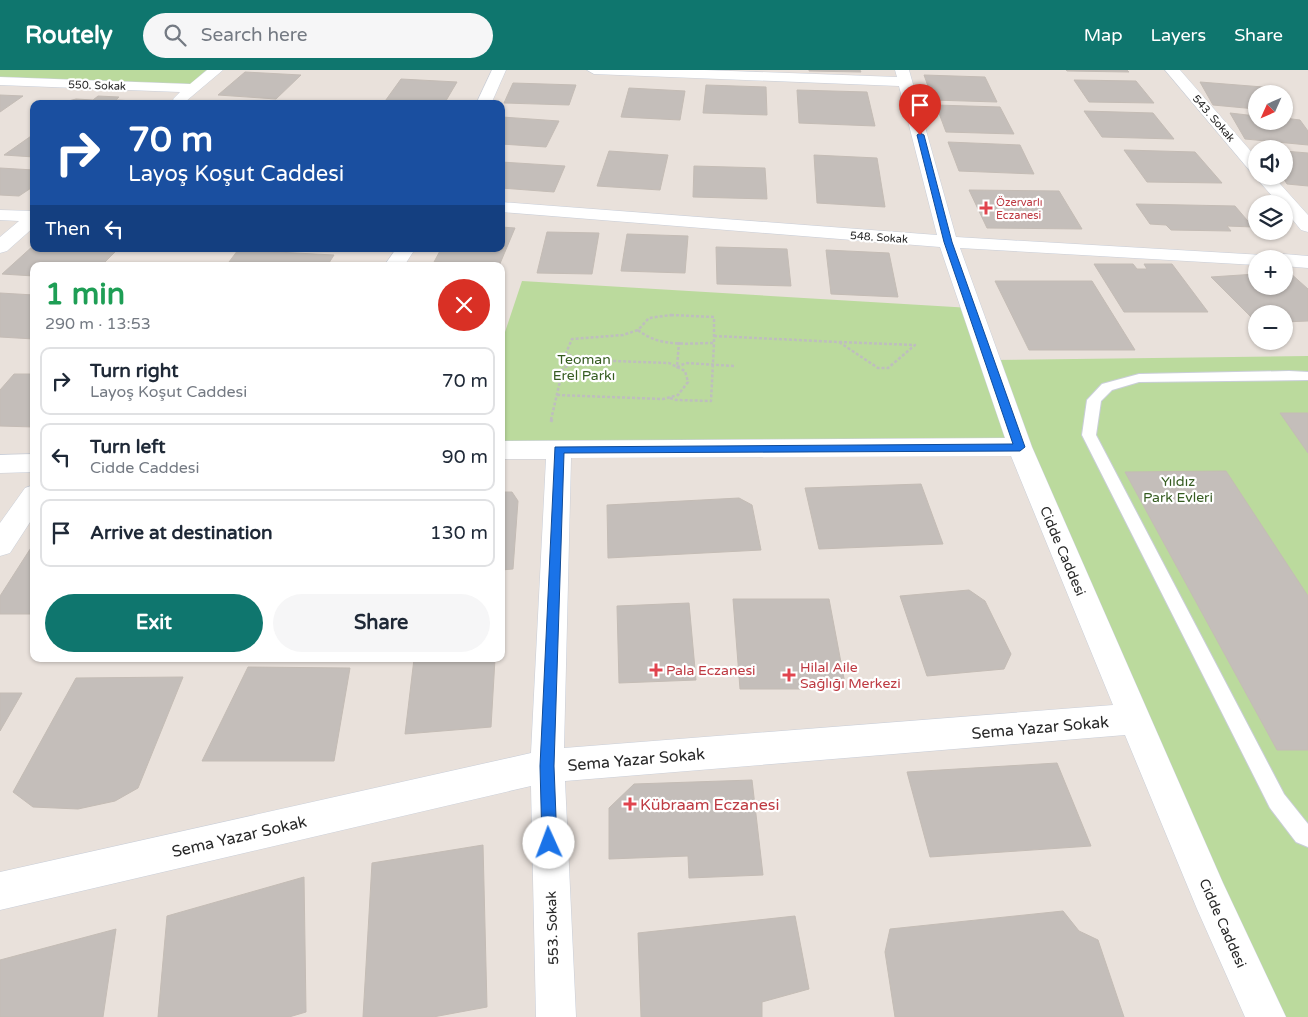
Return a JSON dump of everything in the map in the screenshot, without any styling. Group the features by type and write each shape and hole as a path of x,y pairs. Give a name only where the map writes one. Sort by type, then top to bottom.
{"street":[{"path":"179,100 216,70"},
{"path":"485,100 499,70"},
{"path":"594,70 904,76"},
{"name":"543. Sokak","path":"1172,70 1248,158"},
{"name":"Cidde Caddesi","path":"904,76 948,242 1020,447 1210,896 1266,1017"},
{"name":"550. Sokak","path":"0,82 193,88"},
{"path":"1272,185 1308,226"},
{"name":"548. Sokak","path":"505,207 948,242 1248,259"},
{"path":"0,215 30,216"},
{"path":"0,247 30,220"},
{"path":"1293,261 1308,262"},
{"path":"505,450 1020,447"},
{"name":"553. Sokak","path":"552,449 547,766 556,1017"},
{"path":"0,464 30,463"},
{"path":"0,545 30,501"},
{"name":"Sema Yazar Sokak","path":"0,890 547,766 1134,719"}],"lane":[{"path":"1308,376 1139,378 1107,386 1094,400 1088,435 1277,801 1303,835 1308,836"}],"path":[{"path":"580,362 566,353 572,339 587,336 629,335 638,330 642,323 650,318 664,316 714,318 711,401 669,398"},
{"path":"638,330 644,337 658,342 714,343"},
{"path":"714,336 867,342 915,345 888,368 878,368 838,341"},
{"path":"677,367 679,342"},
{"path":"552,449 557,395 562,368 580,362 669,363 685,371 688,382 678,395 663,399 557,395"},
{"path":"677,367 686,363 734,366"}],"green space":[{"path":"0,70 216,70 193,88 0,81"},
{"name":"Yıldız Park Evleri","path":"522,281 971,308 989,360 1308,356 1308,1017 1266,1017 1020,447 505,450 505,332"}],"building":[{"path":"860,70 861,72 809,71"},
{"path":"1127,70 1129,72 1067,71"},
{"path":"245,72 301,75 276,99 218,95"},
{"path":"924,75 985,77 997,102 933,100"},
{"path":"401,79 457,82 446,100 386,100"},
{"path":"1074,80 1136,81 1154,103 1089,102"},
{"path":"1200,82 1248,86 1248,108 1213,105"},
{"path":"513,83 576,85 569,105 505,103"},
{"path":"706,85 766,87 767,115 703,113"},
{"path":"629,88 685,91 680,120 621,117"},
{"path":"797,90 867,92 875,126 799,123"},
{"path":"0,95 23,96 0,112"},
{"path":"98,96 119,97 116,100 93,100"},
{"path":"936,105 1000,107 1014,134 946,132"},
{"path":"1084,111 1153,113 1174,139 1102,137"},
{"path":"1230,113 1248,115 1248,130 1293,130 1293,119 1300,120 1308,131 1308,145 1293,144 1293,140 1245,139"},
{"path":"505,117 559,121 546,147 505,144"},
{"path":"30,137 30,157 4,155"},
{"path":"948,142 1020,145 1034,174 959,171"},
{"path":"1124,150 1195,152 1222,183 1147,182"},
{"path":"609,151 668,155 660,190 597,186"},
{"path":"1293,152 1308,153 1308,186 1293,185"},
{"path":"814,155 877,158 885,207 817,203"},
{"path":"505,162 565,166 554,192 505,188"},
{"path":"694,166 765,168 767,199 693,197"},
{"path":"0,168 30,170 30,189 19,196 0,195"},
{"path":"969,190 1059,191 1082,229 987,228"},
{"path":"1136,204 1235,206 1248,221 1248,227 1227,226 1231,231 1171,230 1166,225 1150,224"},
{"path":"505,227 515,228 505,252"},
{"path":"547,232 599,233 592,274 537,273"},
{"path":"627,234 688,236 685,273 621,271"},
{"path":"716,247 787,249 791,286 717,284"},
{"path":"30,249 30,252 115,252 105,262 30,262 30,276 2,274"},
{"path":"826,250 889,253 898,297 831,294"},
{"path":"236,252 334,255 330,262 229,262"},
{"path":"439,252 505,252 501,262 434,262"},
{"path":"1094,264 1133,264 1137,269 1147,269 1144,264 1172,264 1208,312 1124,312"},
{"path":"1248,275 1248,295 1293,295 1293,276 1308,289 1308,321 1293,322 1293,305 1248,305 1248,314 1211,277"},
{"path":"995,281 1092,281 1135,350 1029,350"},
{"path":"0,293 30,295 30,339 0,337"},
{"path":"14,374 30,374 30,427 0,426 0,390"},
{"path":"1280,413 1308,413 1308,453"},
{"path":"1226,471 1308,596 1308,750 1277,750 1125,472"},
{"path":"921,484 943,544 819,549 805,488"},
{"path":"505,492 512,492 518,501 513,569 505,570"},
{"path":"739,498 752,505 761,550 608,558 607,505"},
{"path":"30,549 30,614 0,614 0,596"},
{"path":"969,590 985,601 1011,654 1004,669 927,676 900,596"},
{"path":"733,599 829,599 846,689 740,689"},
{"path":"689,603 696,680 619,683 617,606"},
{"path":"414,662 495,662 491,727 405,734"},
{"path":"248,667 350,668 334,761 202,761"},
{"path":"183,677 138,788 115,801 78,809 33,807 13,792 76,678"},
{"path":"0,693 22,693 0,731"},
{"path":"1057,763 1091,846 930,857 907,772"},
{"path":"752,780 763,875 689,878 688,856 609,859 609,808 634,784"},
{"path":"483,845 487,1007 433,1017 363,1017 372,863"},
{"path":"304,877 306,1012 289,1017 158,1017 167,916"},
{"path":"1063,911 1079,931 1098,940 1124,1017 895,1017 885,952 890,929"},
{"path":"795,916 809,989 762,1002 762,1017 641,1017 638,933"},
{"path":"116,929 103,1017 0,1017 0,960"}],"place":[{"name":"Özervarlı Eczanesi","path":"986,208"},
{"name":"Pala Eczanesi","path":"656,670"},
{"name":"Hilal Aile Sağlığı Merkezi","path":"789,675"},
{"name":"Kübraam Eczanesi","path":"630,804"}],"route":[{"path":"549,843 547,766 559,449 1020,447 948,242 920,135"}],"park label":[{"name":"Teoman Erel Parkı","path":"584,368"}]}
